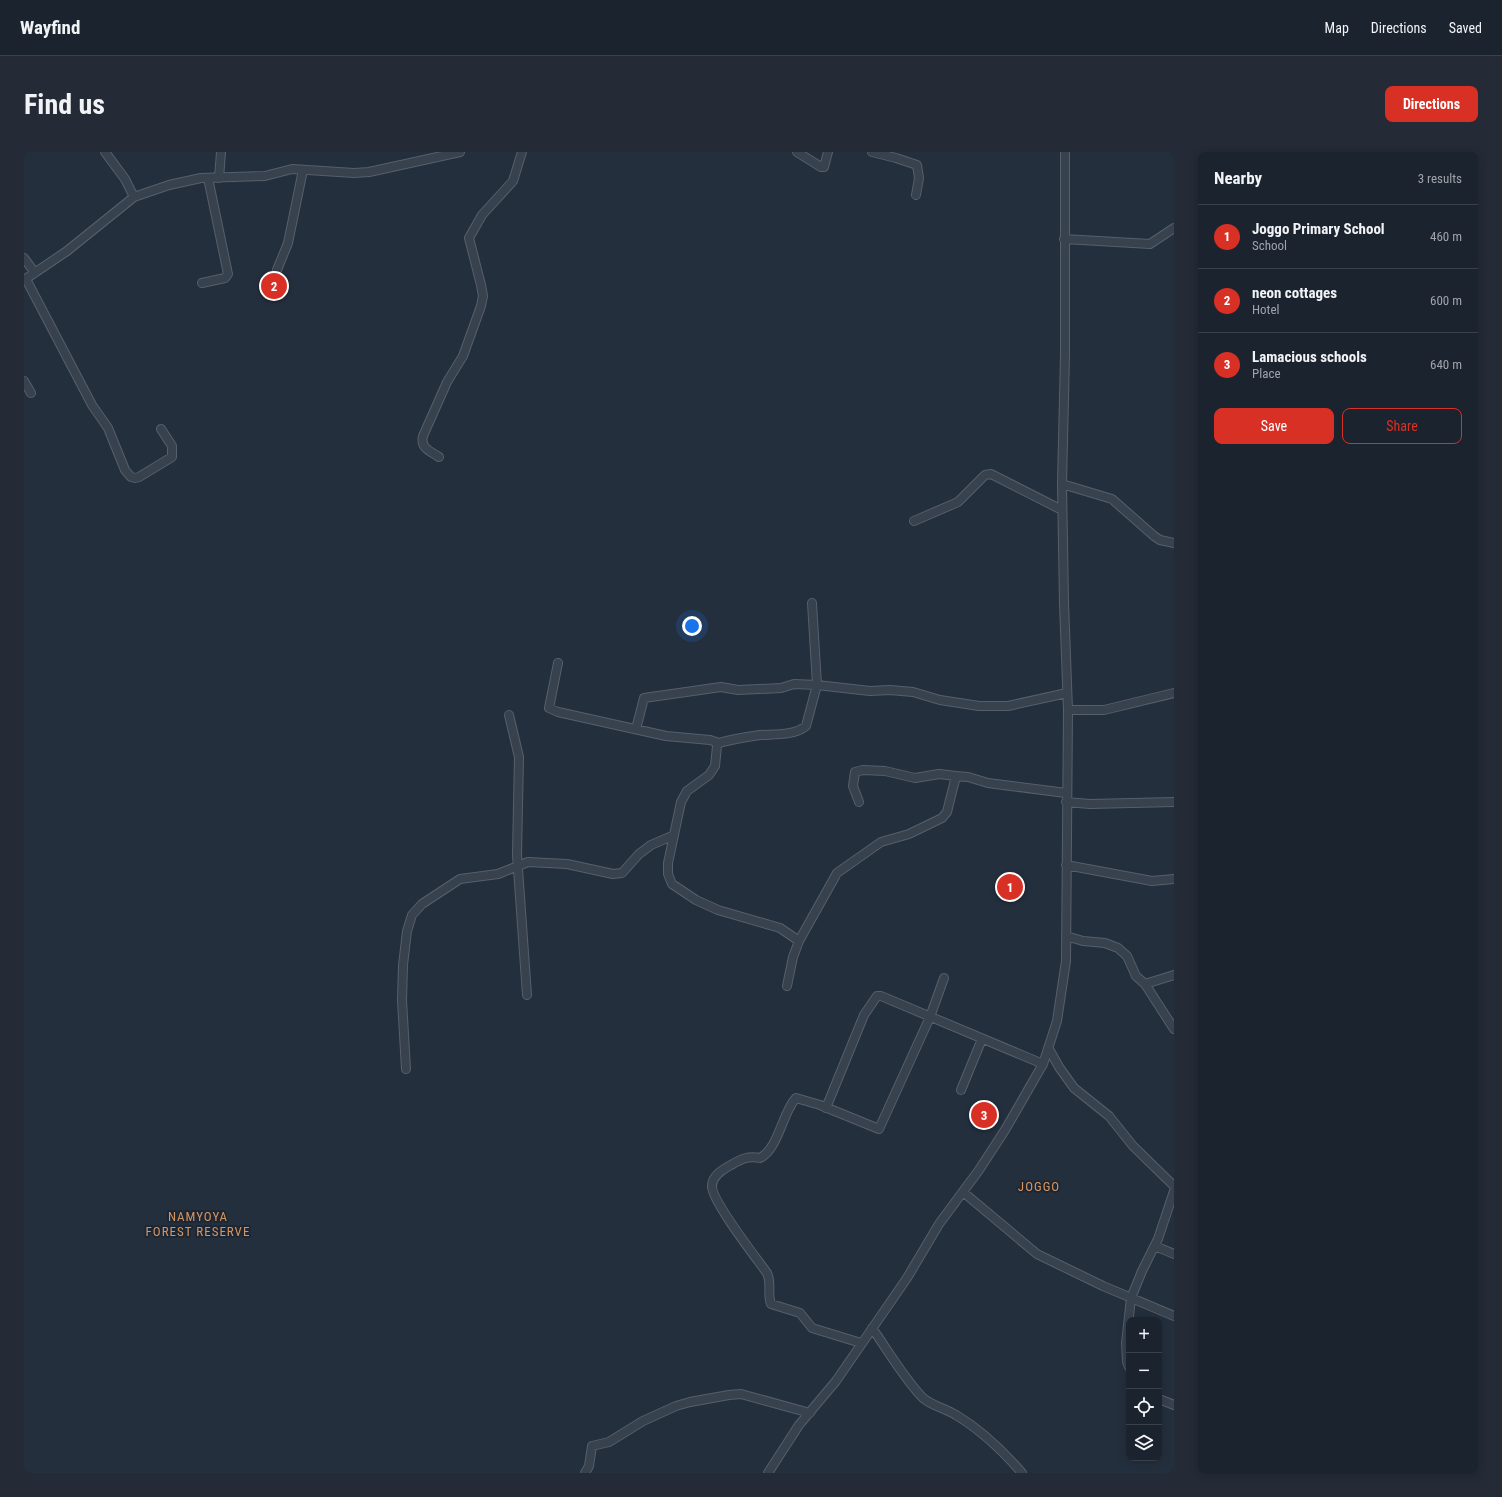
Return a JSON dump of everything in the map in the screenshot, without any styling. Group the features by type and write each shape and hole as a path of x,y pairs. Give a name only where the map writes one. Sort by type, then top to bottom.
{"street":[{"path":"105,152 126,179 134,197"},
{"path":"219,178 221,152"},
{"path":"161,429 172,446 172,457 139,477 130,477 125,470 108,428 92,405 25,279 67,251 134,197 169,185 208,178 265,176 292,169 354,173 369,172 460,152"},
{"path":"439,457 424,447 422,441 423,436 447,382 463,356 481,306 483,296 477,263 469,246 469,238 482,215 513,181 522,152"},
{"path":"797,152 821,167 824,167 828,152"},
{"path":"872,152 917,165 919,178 916,195"},
{"path":"768,1473 799,1425 824,1397 907,1278 939,1224 963,1192 1005,1130 1043,1064 1049,1049 1061,1000 1066,961 1066,793 1068,710 1062,510 1065,355 1065,152"},
{"path":"278,270 288,243 303,170"},
{"path":"202,283 225,278 228,274 208,178"},
{"path":"1064,239 1150,244 1174,228"},
{"path":"24,258 35,273"},
{"path":"24,381 31,393"},
{"path":"914,521 958,502 985,475 991,474 1062,510"},
{"path":"1062,484 1112,499 1154,536 1174,543"},
{"path":"558,663 549,708 558,712 636,728 666,736 710,740 719,743 758,735 794,732 806,726 817,685 812,603"},
{"path":"636,728 644,698 721,687 738,690 781,688 794,684 870,691 890,690 913,692 940,700 979,706 1008,706 1067,693"},
{"path":"1068,710 1104,710 1174,693"},
{"path":"509,715 519,757 517,849 527,995"},
{"path":"719,743 717,746 715,766 709,775 688,791 681,802 672,836 668,863 668,874 672,884 696,900 718,910 776,927 799,941"},
{"path":"859,802 853,786 855,772 863,770 884,771 915,778 940,774 968,777 988,783 1066,793"},
{"path":"787,986 793,957 799,941 837,873 881,842 909,834 942,818 947,812 956,776"},
{"path":"1066,802 1090,804 1174,802"},
{"path":"406,1070 402,1000 407,931 412,915 422,904 460,879 498,874 528,862 567,864 613,874 622,873 639,854 651,845 672,836"},
{"path":"1066,865 1152,881 1174,879"},
{"path":"1066,936 1083,941 1105,943 1118,948 1127,956 1136,976 1145,984 1174,1029"},
{"path":"1145,984 1174,975"},
{"path":"861,1343 812,1328 800,1313 771,1304 768,1298 769,1278 721,1207 713,1193 712,1186 714,1179 721,1170 746,1157 751,1156 760,1158 765,1154 773,1144 796,1098 880,1129 930,1016 944,978"},
{"path":"826,1108 864,1015 877,996 881,996 930,1016 982,1040 1043,1064"},
{"path":"961,1090 982,1040"},
{"path":"1049,1049 1059,1067 1074,1088 1109,1116 1133,1146 1174,1186"},
{"path":"1127,1353 1126,1343 1131,1298 1142,1271 1155,1246 1174,1191"},
{"path":"963,1192 1037,1254 1131,1298 1174,1316"},
{"path":"1155,1246 1174,1254"},
{"path":"872,1328 912,1386 924,1399 955,1414 968,1423 1003,1452 1022,1473"},
{"path":"585,1473 589,1466 592,1446 609,1442 643,1421 690,1402 740,1394 810,1412"},
{"path":"1162,1400 1174,1404"}],"place":[{"name":"neon cottages","path":"274,286"},
{"name":"Joggo Primary School","path":"1010,887"},
{"name":"Lamacious schools","path":"984,1115"}],"district":[{"name":"JOGGO","path":"1039,1186"},
{"name":"NAMYOYA FOREST RESERVE","path":"198,1224"}]}
